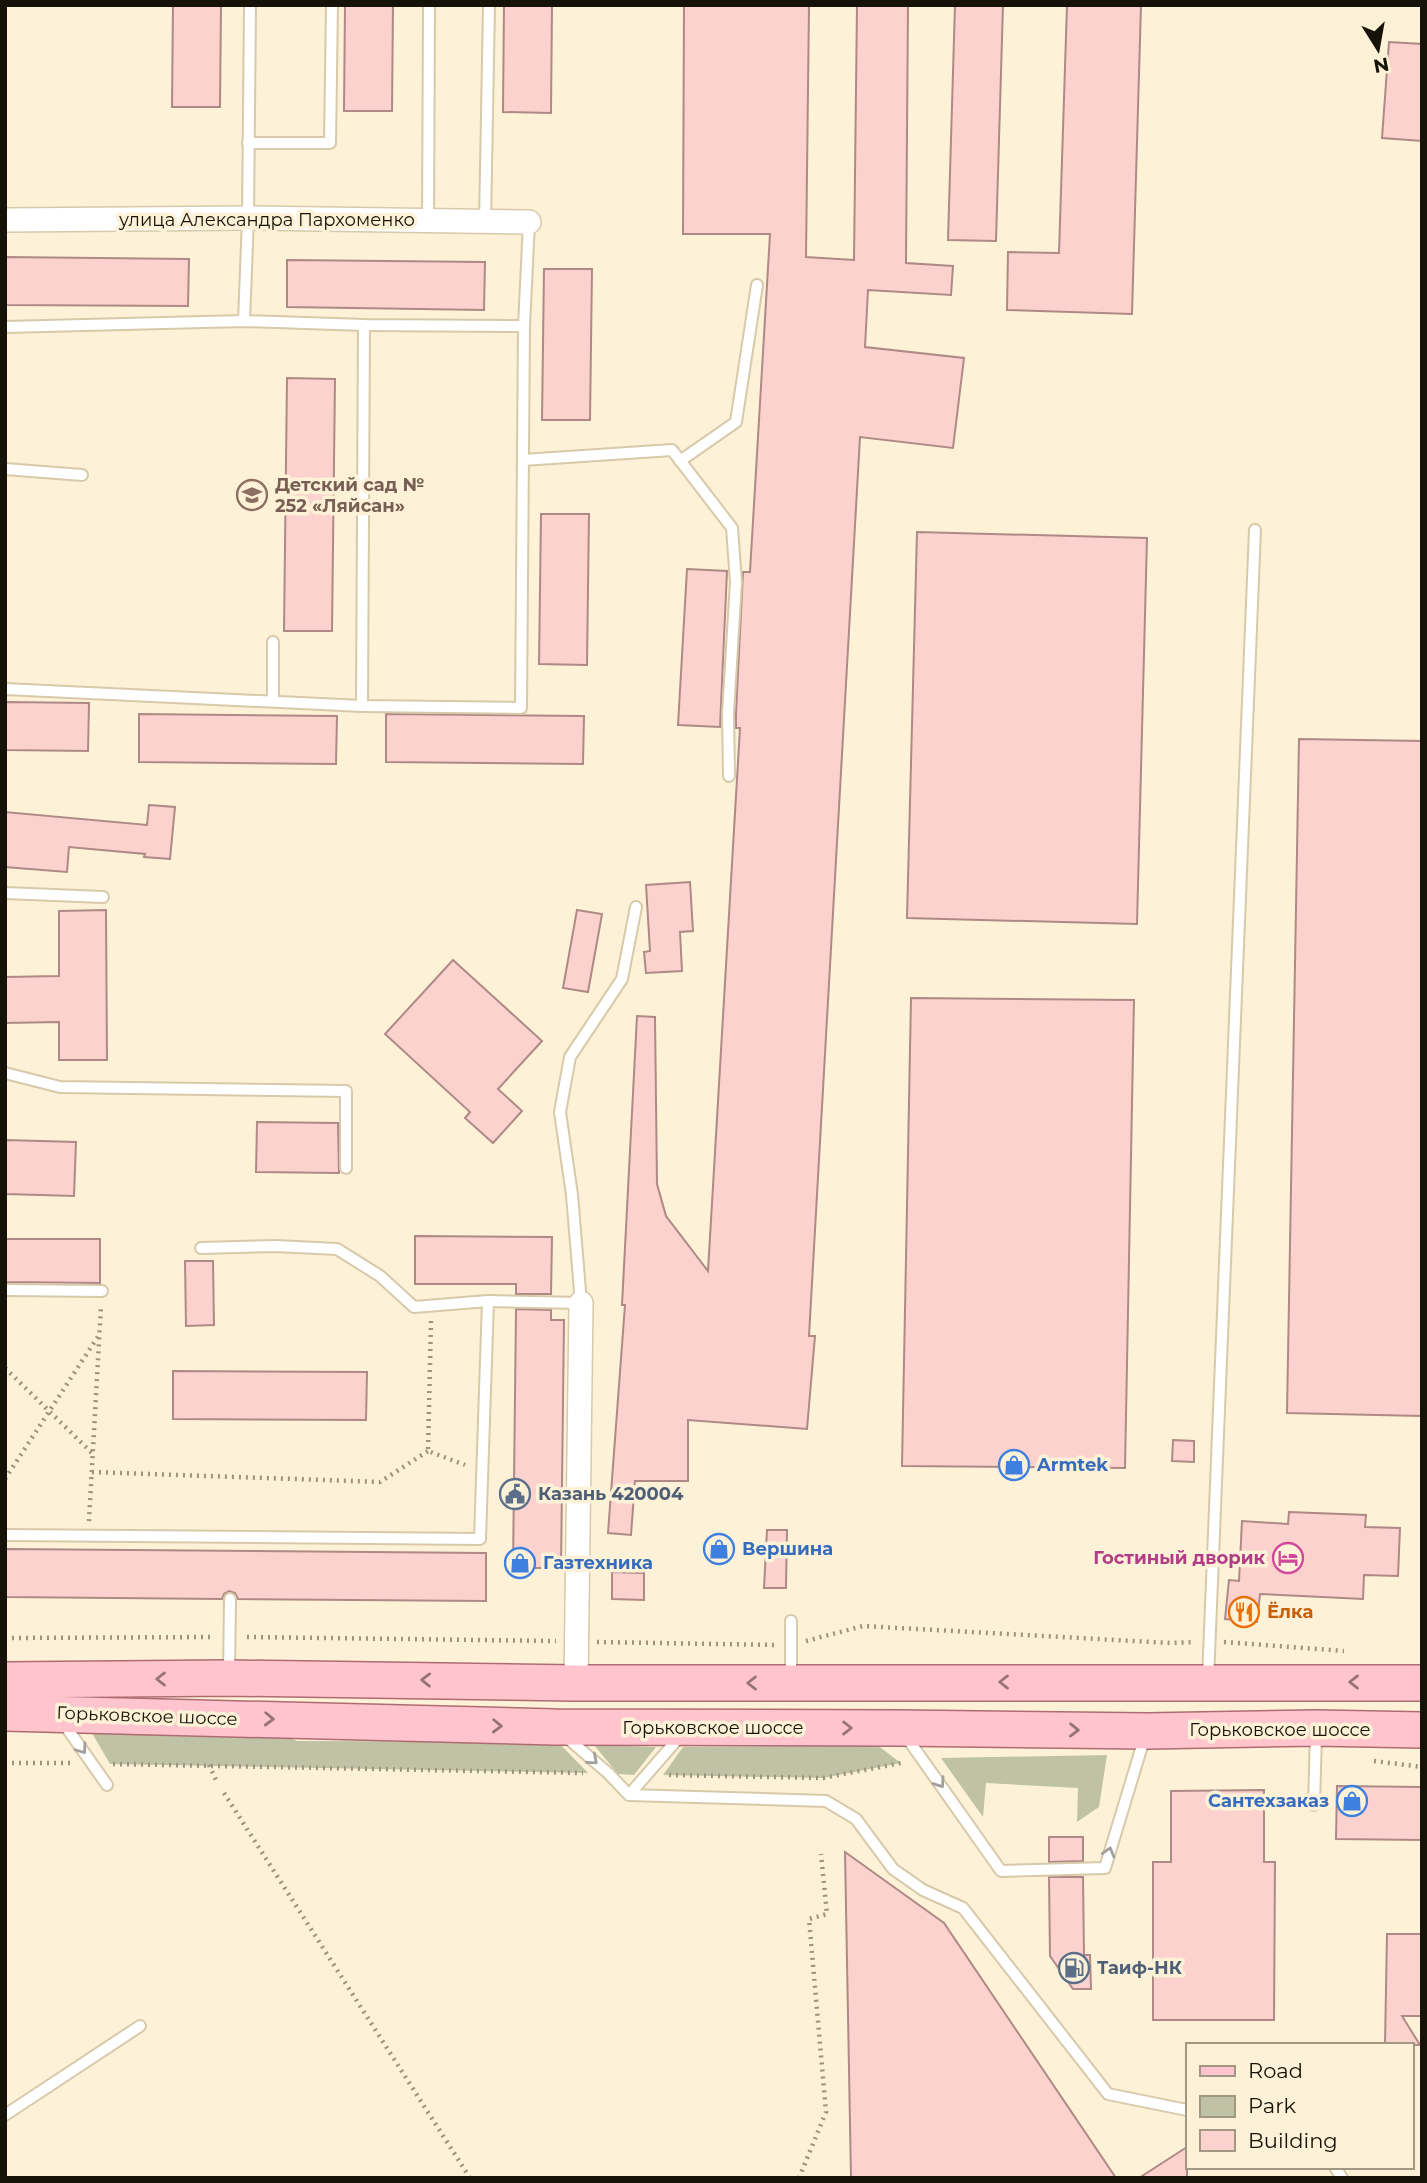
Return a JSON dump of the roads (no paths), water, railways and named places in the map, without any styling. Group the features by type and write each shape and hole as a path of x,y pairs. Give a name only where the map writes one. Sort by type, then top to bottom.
{"main road":[{"name":"Горьковское шоссе","path":"5,1680 229,1678 576,1683 1422,1683"},
{"name":"Горьковское шоссе","path":"5,1713 555,1727 1422,1730"}],"street":[{"name":"улица Александра Пархоменко","path":"5,220 248,218 529,222"},
{"path":"576,1683 581,1303"}],"lane":[{"path":"244,321 250,5"},
{"path":"248,142 330,143 332,5"},
{"path":"428,222 429,5"},
{"path":"485,223 489,5"},
{"path":"5,689 362,706 521,708 524,326 529,222"},
{"path":"680,461 736,422 757,285"},
{"path":"5,327 244,321 524,326"},
{"path":"362,706 364,325"},
{"path":"523,460 672,450 732,528 736,582 728,713 729,776"},
{"path":"5,470 82,475"},
{"path":"1208,1682 1255,530"},
{"path":"273,701 274,642"},
{"path":"5,892 103,897"},
{"path":"201,1248 275,1246 337,1250 380,1276 414,1307 488,1301 581,1303 572,1195 560,1112 570,1057 622,979 636,906"},
{"path":"5,1073 60,1087 345,1091 346,1168"},
{"path":"5,1290 102,1291"},
{"path":"5,1535 480,1539 488,1301"},
{"path":"230,1537 230,1551"},
{"path":"229,1678 230,1599"},
{"path":"791,1621 791,1683"},
{"path":"57,1713 107,1785"},
{"path":"555,1727 629,1795 826,1801 856,1819 893,1869 923,1890 963,1908 1108,2094 1186,2110"},
{"path":"629,1795 686,1728"},
{"path":"899,1728 1001,1871 1105,1868 1147,1731"},
{"path":"1314,1805 1316,1728"},
{"path":"5,2115 140,2026"}],"place":[{"name":"Детский сад № 252 «Ляйсан»","path":"252,495"},
{"name":"Armtek","path":"1014,1465"},
{"name":"Казань 420004","path":"515,1494"},
{"name":"Вершина","path":"719,1549"},
{"name":"Гостиный дворик","path":"1288,1558"},
{"name":"Газтехника","path":"520,1563"},
{"name":"Ёлка","path":"1244,1612"},
{"name":"Сантехзаказ","path":"1352,1801"},
{"name":"Таиф-НК","path":"1074,1968"}]}
